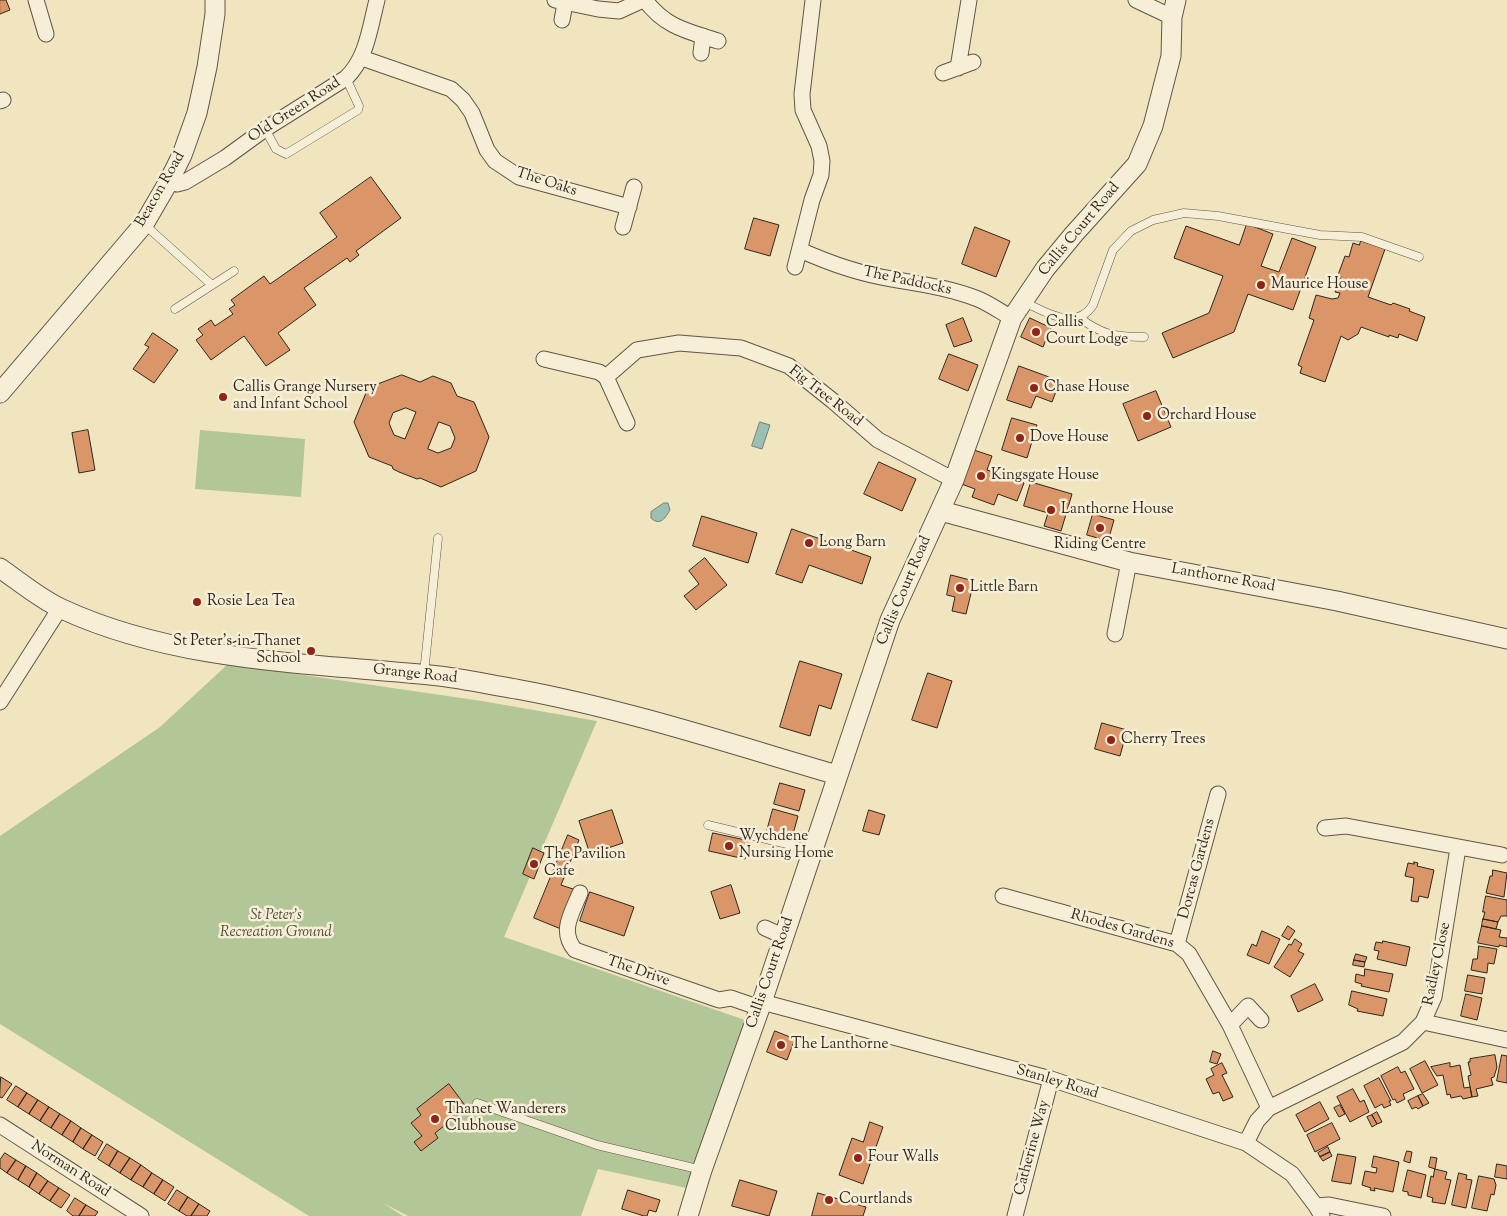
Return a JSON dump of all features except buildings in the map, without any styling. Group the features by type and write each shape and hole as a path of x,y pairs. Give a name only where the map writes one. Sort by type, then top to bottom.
{"street":[{"path":"36,0 46,34"},
{"name":"Beacon Road","path":"0,393 144,224 169,181 182,155 197,113 207,67 215,0"},
{"name":"Old Green Road","path":"169,181 177,184 185,182 225,158 265,129 346,78 356,68 362,58 377,0"},
{"path":"562,20 560,2 598,9 619,10 644,0 654,12 668,23 711,38 701,52"},
{"path":"795,267 812,200 821,175 822,161 819,146 803,110 802,94 813,0"},
{"path":"958,68 969,0"},
{"path":"1136,0 1174,8"},
{"name":"Callis Court Road","path":"688,1216 702,1170 761,1005 890,620 954,480 1012,318 1045,269 1137,164 1153,126 1171,56 1174,8"},
{"name":"The Oaks","path":"362,58 451,89 463,100 472,113 487,150 500,164 519,177 629,207"},
{"path":"943,73 973,62"},
{"path":"623,227 634,187"},
{"name":"The Paddocks","path":"800,250 862,273 957,292 979,300 1012,318"},
{"name":"Fig Tree Road","path":"606,377 637,350 679,343 741,348 789,366 878,440 954,480"},
{"path":"552,365 599,372 606,377 628,423"},
{"name":"Lanthorne Road","path":"941,511 1129,562 1337,601 1507,639"},
{"path":"1115,637 1129,562"},
{"name":"Grange Road","path":"0,568 60,608 132,635 219,653 340,668 441,677 517,690 606,708 837,775"},
{"path":"0,702 60,608"},
{"name":"Dorcas Gardens","path":"1177,944 1218,794"},
{"path":"1325,828 1346,826 1502,855"},
{"name":"Radley Close","path":"1269,1108 1402,1042 1423,1022 1434,996 1458,848"},
{"name":"The Drive","path":"580,892 567,926 567,938 575,950 720,1000 731,998 761,1005"},
{"name":"Rhodes Gardens","path":"1003,896 1177,944 1189,954 1230,1025 1269,1108"},
{"path":"765,928 783,936"},
{"name":"Stanley Road","path":"761,1005 1051,1079 1246,1143 1292,1174 1319,1211"},
{"path":"1230,1025 1248,1006 1261,1020"},
{"path":"1423,1022 1507,1040"},
{"name":"Catherine Way","path":"1014,1216 1051,1079"},
{"path":"1246,1143 1257,1121 1269,1108"},
{"name":"Norman Road","path":"0,1125 141,1216"},
{"path":"1319,1211 1329,1205 1383,1216"}],"lane":[{"path":"265,129 276,148 286,154 358,110 359,106 346,78"},
{"path":"1022,301 1054,316 1070,319 1088,313 1093,305 1113,250 1131,231 1153,220 1184,213 1218,216 1320,235 1362,237 1419,256"},
{"path":"144,224 212,285"},
{"path":"175,309 234,271"},
{"path":"1079,317 1091,327 1103,332 1121,337 1144,338"},
{"path":"423,675 438,538"},
{"path":"708,825 812,850"},
{"path":"477,1103 597,1145 702,1170"}],"green space":[{"path":"200,430 305,439 301,497 195,489"},
{"name":"St Peter's Recreation Ground","path":"228,664 482,701 597,721 504,937 745,1020 691,1189 598,1169 581,1216 408,1216 383,1203 403,1216 309,1216 0,1024 0,836 160,727"}],"shaded area":[{"path":"760,422 770,425 762,449 752,446"},
{"path":"664,503 668,503 670,510 662,520 654,521 651,518 651,512"}],"place":[{"name":"Maurice House","path":"1261,285"},
{"name":"Callis Court Lodge","path":"1036,332"},
{"name":"Chase House","path":"1034,388"},
{"name":"Callis Grange Nursery and Infant School","path":"223,397"},
{"name":"Orchard House","path":"1147,416"},
{"name":"Dove House","path":"1020,438"},
{"name":"Kingsgate House","path":"981,476"},
{"name":"Lanthorne House","path":"1051,510"},
{"name":"Riding Centre","path":"1100,528"},
{"name":"Long Barn","path":"809,543"},
{"name":"Little Barn","path":"960,588"},
{"name":"Rosie Lea Tea","path":"197,602"},
{"name":"St Peter's-in-Thanet School","path":"311,651"},
{"name":"Cherry Trees","path":"1111,740"},
{"name":"Wychdene Nursing Home","path":"729,846"},
{"name":"The Pavilion Cafe","path":"534,864"},
{"name":"The Lanthorne","path":"781,1045"},
{"name":"Thanet Wanderers Clubhouse","path":"435,1119"},
{"name":"Four Walls","path":"858,1158"},
{"name":"Courtlands","path":"829,1200"}]}
